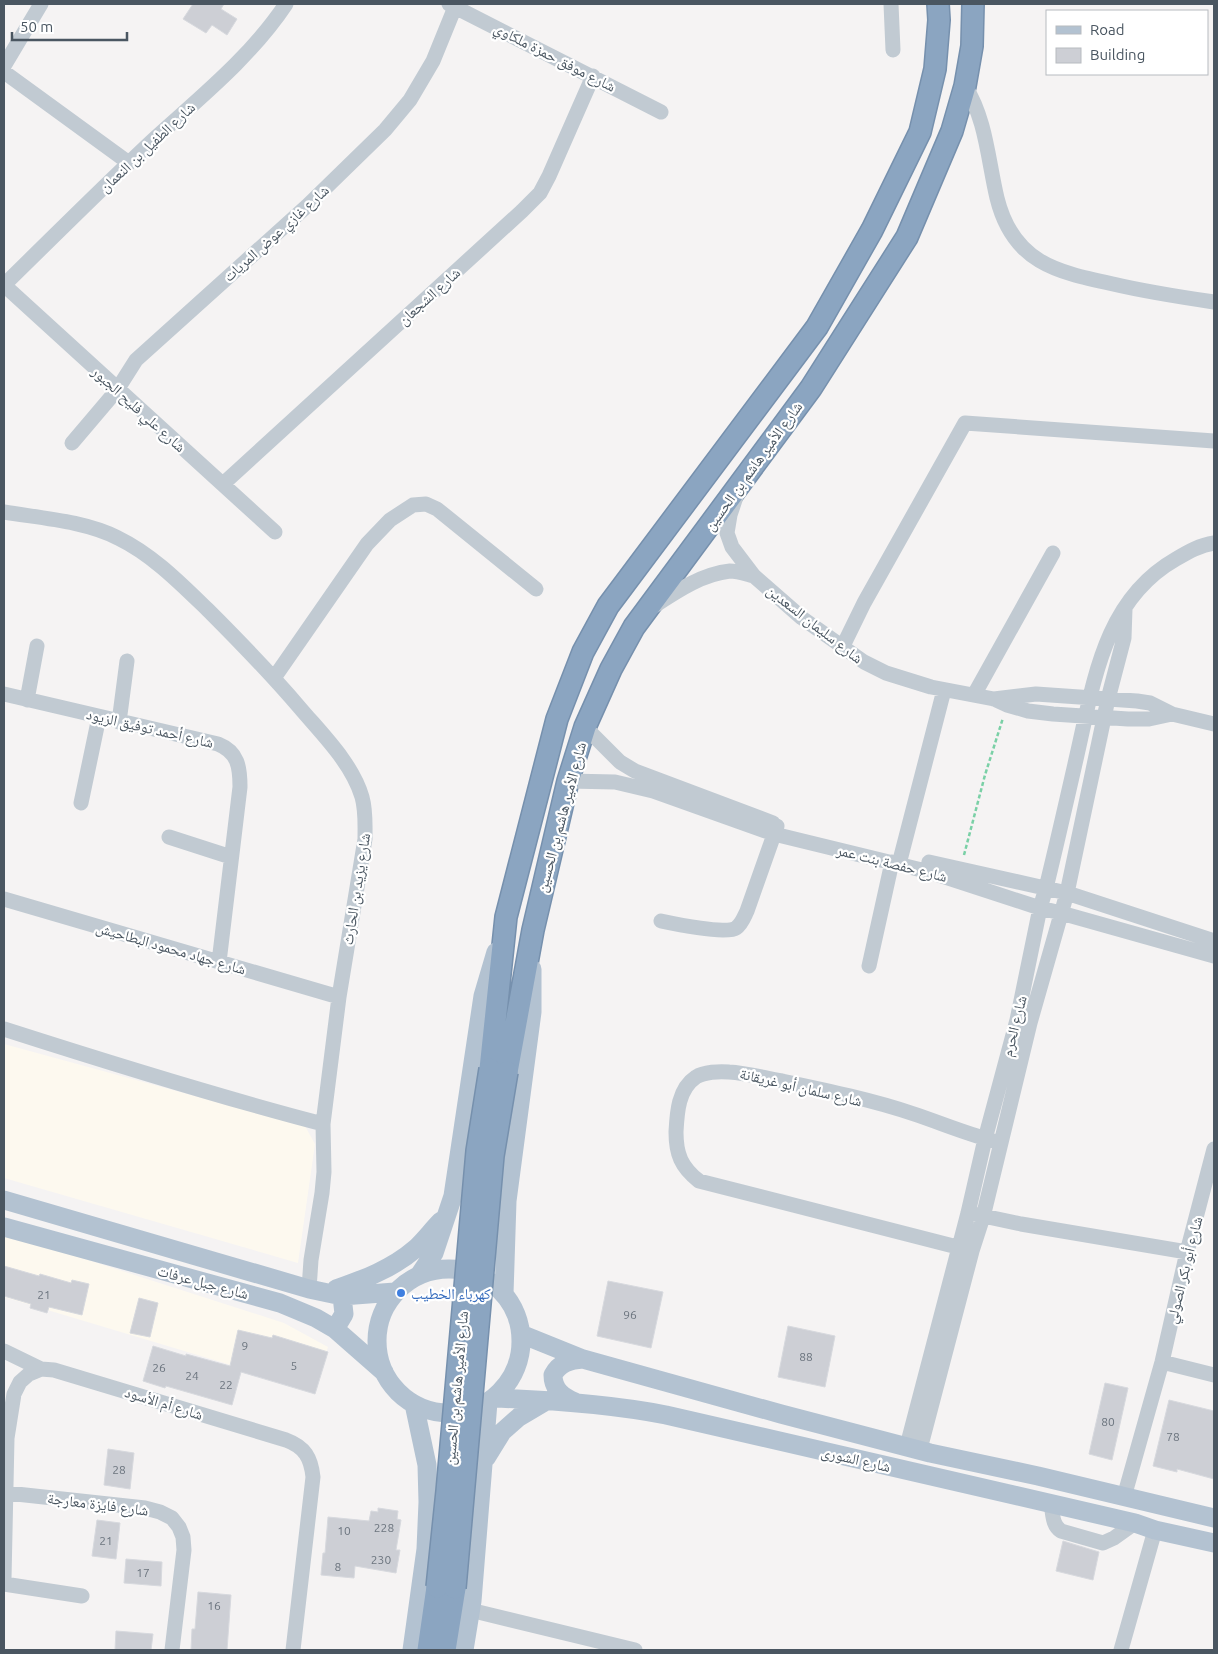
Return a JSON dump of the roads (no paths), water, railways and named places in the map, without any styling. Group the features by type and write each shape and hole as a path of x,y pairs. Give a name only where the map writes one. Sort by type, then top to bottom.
{"highway":[{"name":"شارع الأمير هاشم بن الحسين","path":"498,1071 506,917 556,719 583,652 608,606 817,328 872,230 920,132 935,69 939,20 938,4"},
{"name":"شارع الأمير هاشم بن الحسين","path":"445,1650 446,1588 477,1151 533,930 568,781 585,727 611,669 634,627 811,388 907,237 952,131 965,86 972,46 973,4"},
{"name":"شارع الأمير هاشم بن الحسين","path":"428,1650 446,1588"}],"main road":[{"name":"شارع الأمير هاشم بن الحسين","path":"420,1274 434,1253 453,1196 483,996 506,917"},
{"name":"شارع الأمير هاشم بن الحسين","path":"504,1294 507,1200 532,1012 533,930"},
{"path":"453,1196 456,1218 466,1231 475,1233 483,1231 489,1226 507,1200"},
{"name":"شارع جبل عرفات","path":"4,1200 308,1289 336,1294 395,1292"},
{"path":"335,1329 344,1314 336,1294 396,1263 417,1248 445,1216"},
{"name":"شارع جبل عرفات","path":"4,1227 280,1303 316,1318 335,1329 384,1372"},
{"path":"450,1268 479,1275 504,1294 516,1312 521,1334 520,1353 515,1370 506,1386 491,1400 471,1410 452,1414 432,1411 414,1404 397,1391 384,1372 376,1344 381,1316 395,1292 420,1274 450,1268"},
{"name":"شارع الشورى","path":"521,1334 583,1359 781,1414 930,1453 1038,1476 1214,1518"},
{"path":"575,1402 560,1393 553,1381 553,1375 562,1364 571,1360 583,1359"},
{"path":"464,1650 470,1610 491,1400"},
{"name":"شارع الشورى","path":"491,1400 548,1400 641,1410 1136,1523 1155,1530 1214,1543"},
{"path":"484,1461 502,1432 519,1417 548,1400"},
{"name":"شارع الأمير هاشم بن الحسين","path":"412,1650 426,1549 428,1502 427,1465 414,1404"},
{"path":"427,1465 446,1446 453,1445 465,1448 473,1461 481,1490"}],"street":[{"path":"4,66 41,4"},
{"name":"شارع الطفيل بن النعمان","path":"4,285 129,163 242,57 262,36 286,4"},
{"path":"891,4 893,50"},
{"name":"شارع موفق حمزة ملكاوي","path":"452,5 661,112"},
{"name":"شارع غازي عوض المريات","path":"72,442 117,390 136,360 307,206 385,130 410,100 433,61 452,5"},
{"path":"4,72 129,163"},
{"name":"شارع الشجعان","path":"223,484 515,218 540,193 593,76"},
{"path":"965,86 979,113 1001,211 1012,234 1029,254 1064,273 1129,288 1214,302"},
{"name":"شارع علي فليح الجبور","path":"4,285 275,532"},
{"path":"842,648 864,603 965,423 1214,441"},
{"name":"شارع سليمان السعدين","path":"740,486 730,515 727,533 732,548 754,576 802,618 864,662 886,673 1028,711 1105,718 1149,719 1172,714"},
{"path":"274,678 367,544 390,520 413,505 426,504 437,509 536,589"},
{"name":"شارع يزيد بن الحارث","path":"4,512 95,529 117,537 138,549 181,584 274,678 332,745 351,772 362,797 366,818 365,839 338,997 323,1124 324,1172 322,1193 308,1289"},
{"name":"شارع الحرم","path":"966,1249 983,1217 1000,1143 1023,1022 1040,908 1098,664 1108,636 1125,608 1141,587 1163,566 1196,548 1214,543"},
{"path":"974,695 1053,554"},
{"name":"شارع سليمان السعدين","path":"647,610 686,586 711,576 732,571 754,576"},
{"name":"شارع الحرم","path":"913,1448 966,1249 968,1213 985,1139 1067,893 1108,699 1124,638 1125,608"},
{"path":"27,700 37,646"},
{"path":"119,722 127,661"},
{"path":"869,966 944,690"},
{"name":"شارع أحمد توفيق الزيود","path":"4,694 218,744 226,747 233,753 240,771 240,787 219,962"},
{"name":"شارع سليمان السعدين","path":"1000,702 1036,694 1090,697 1150,703 1172,714"},
{"path":"1172,714 1214,724"},
{"path":"81,803 99,717"},
{"name":"شارع حفصة بنت عمر","path":"585,727 620,762 635,771 776,830"},
{"name":"شارع حفصة بنت عمر","path":"568,781 615,782 653,791 776,830 897,861 1040,908 1214,956"},
{"path":"661,921 727,931 735,929 741,924 747,911 776,830"},
{"path":"169,837 231,857"},
{"name":"شارع حفصة بنت عمر","path":"897,861 960,869 1067,893 1214,941"},
{"name":"شارع جهاد محمود البطاحيش","path":"4,899 338,997"},
{"path":"4,1029 236,1102 323,1124"},
{"name":"شارع سلمان أبو غريقانة","path":"966,1249 699,1181 687,1169 676,1149 676,1125 680,1097 696,1077 705,1073 727,1071 742,1073 810,1087 912,1114 1000,1143"},
{"name":"شارع أبو بكر الصولي","path":"1124,1497 1162,1362 1187,1252 1214,1149"},
{"path":"968,1213 1187,1252"},
{"name":"شارع أم الأسود","path":"4,1351 40,1369 54,1370 79,1377 286,1440 296,1444 304,1451 310,1459 313,1477 293,1650"},
{"path":"1162,1362 1214,1375"},
{"path":"4,1579 7,1438 14,1394 20,1382 29,1374 40,1369"},
{"name":"شارع فايزة معارجة","path":"7,1493 145,1508 172,1518 183,1537 184,1550 172,1650"},
{"path":"1051,1504 1056,1528 1103,1542 1109,1541 1136,1523"},
{"path":"1121,1650 1155,1530"},
{"path":"4,1584 82,1596"},
{"path":"470,1610 635,1650"}],"place":[{"name":"كهرباء الخطيب","path":"401,1293"}]}
